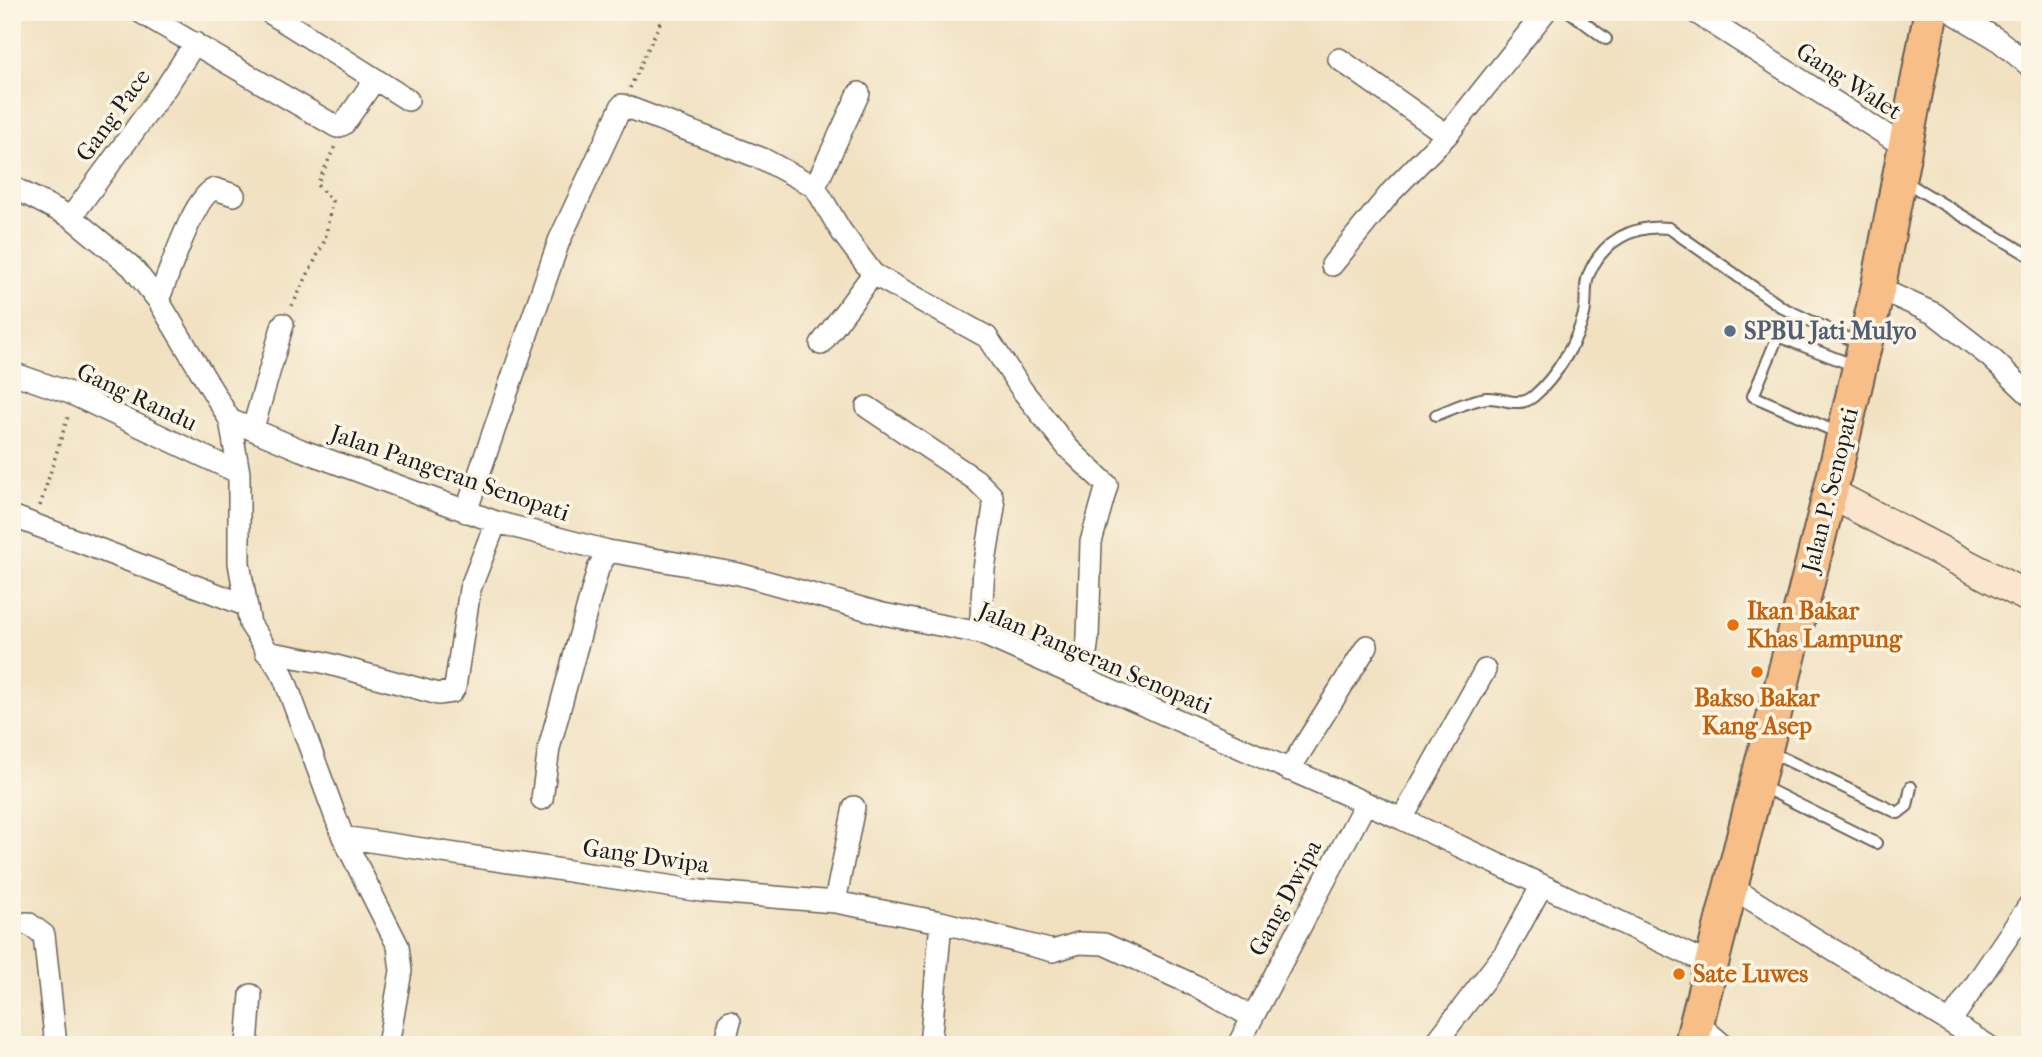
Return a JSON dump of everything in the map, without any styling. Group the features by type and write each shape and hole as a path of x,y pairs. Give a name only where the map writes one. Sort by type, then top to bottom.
{"main road":[{"name":"Jalan P. Senopati","path":"1694,1034 1844,435 1878,288 1931,12"}],"street":[{"path":"141,12 337,127 344,124 375,79"},
{"path":"269,12 408,100"},
{"path":"1332,265 1392,191 1447,135 1545,12"},
{"name":"Gang Walet","path":"1695,12 1902,162"},
{"path":"1952,12 1997,39 2030,66"},
{"name":"Gang Pace","path":"71,217 167,86 195,43"},
{"path":"1339,59 1447,135"},
{"path":"815,187 859,93"},
{"path":"466,512 559,240 622,106 763,159 815,187 841,231 873,274 987,337 1022,390 1068,449 1107,485 1091,542 1088,638 1083,676"},
{"path":"12,187 71,217 132,267 158,300 230,420 239,473 239,564 250,625 288,687 343,837 398,946 401,971 388,1045"},
{"path":"158,300 185,233 207,192 215,188 234,195"},
{"path":"821,344 873,274"},
{"path":"1878,288 1935,314 1990,357 2030,395"},
{"path":"253,428 283,324"},
{"name":"Gang Randu","path":"12,373 70,393 239,473"},
{"path":"867,407 976,480 992,496 994,507 984,569 980,633"},
{"name":"Jalan Pangeran Senopati","path":"230,420 301,450 496,522 608,551 739,575 883,614 980,633 1083,676 1402,820 1711,965"},
{"path":"1830,493 2030,598"},
{"path":"21,519 245,606"},
{"path":"266,652 322,662 438,694 452,692 470,589 496,522"},
{"path":"542,799 549,748 598,569 608,551"},
{"path":"1289,770 1367,646"},
{"path":"1402,820 1485,670"},
{"name":"Gang Dwipa","path":"1238,1045 1365,804"},
{"path":"835,902 854,807"},
{"name":"Gang Dwipa","path":"343,837 701,891 835,902 941,922 1053,951 1079,943 1104,944 1199,987 1252,1017"},
{"path":"1434,1045 1505,953 1542,885"},
{"path":"1731,887 1987,1045"},
{"path":"1950,1022 2030,904"},
{"path":"930,1045 941,922"},
{"path":"12,925 28,923 44,936 56,1045"},
{"path":"247,1045 251,995"},
{"path":"724,1045 730,1021"},
{"path":"1694,1034 1723,1045"}],"lane":[{"path":"1570,12 1606,39"},
{"path":"1902,162 2030,256"},
{"path":"1436,415 1489,398 1513,403 1532,398 1557,369 1575,338 1584,314 1588,277 1607,246 1630,230 1650,226 1669,228 1783,309 1862,357"},
{"path":"1844,435 1753,396 1778,336 1862,357"},
{"path":"1765,750 1898,813 1907,806 1911,787"},
{"path":"1757,784 1877,843"}],"path":[{"path":"622,106 665,12"},
{"path":"283,324 325,240 332,201 317,185 344,124"},
{"path":"21,519 43,500 64,435 70,393"}],"place":[{"name":"SPBU Jati Mulyo","path":"1730,331"},
{"name":"Ikan Bakar Khas Lampung","path":"1733,625"},
{"name":"Bakso Bakar Kang Asep","path":"1757,672"},
{"name":"Sate Luwes","path":"1679,974"}]}
